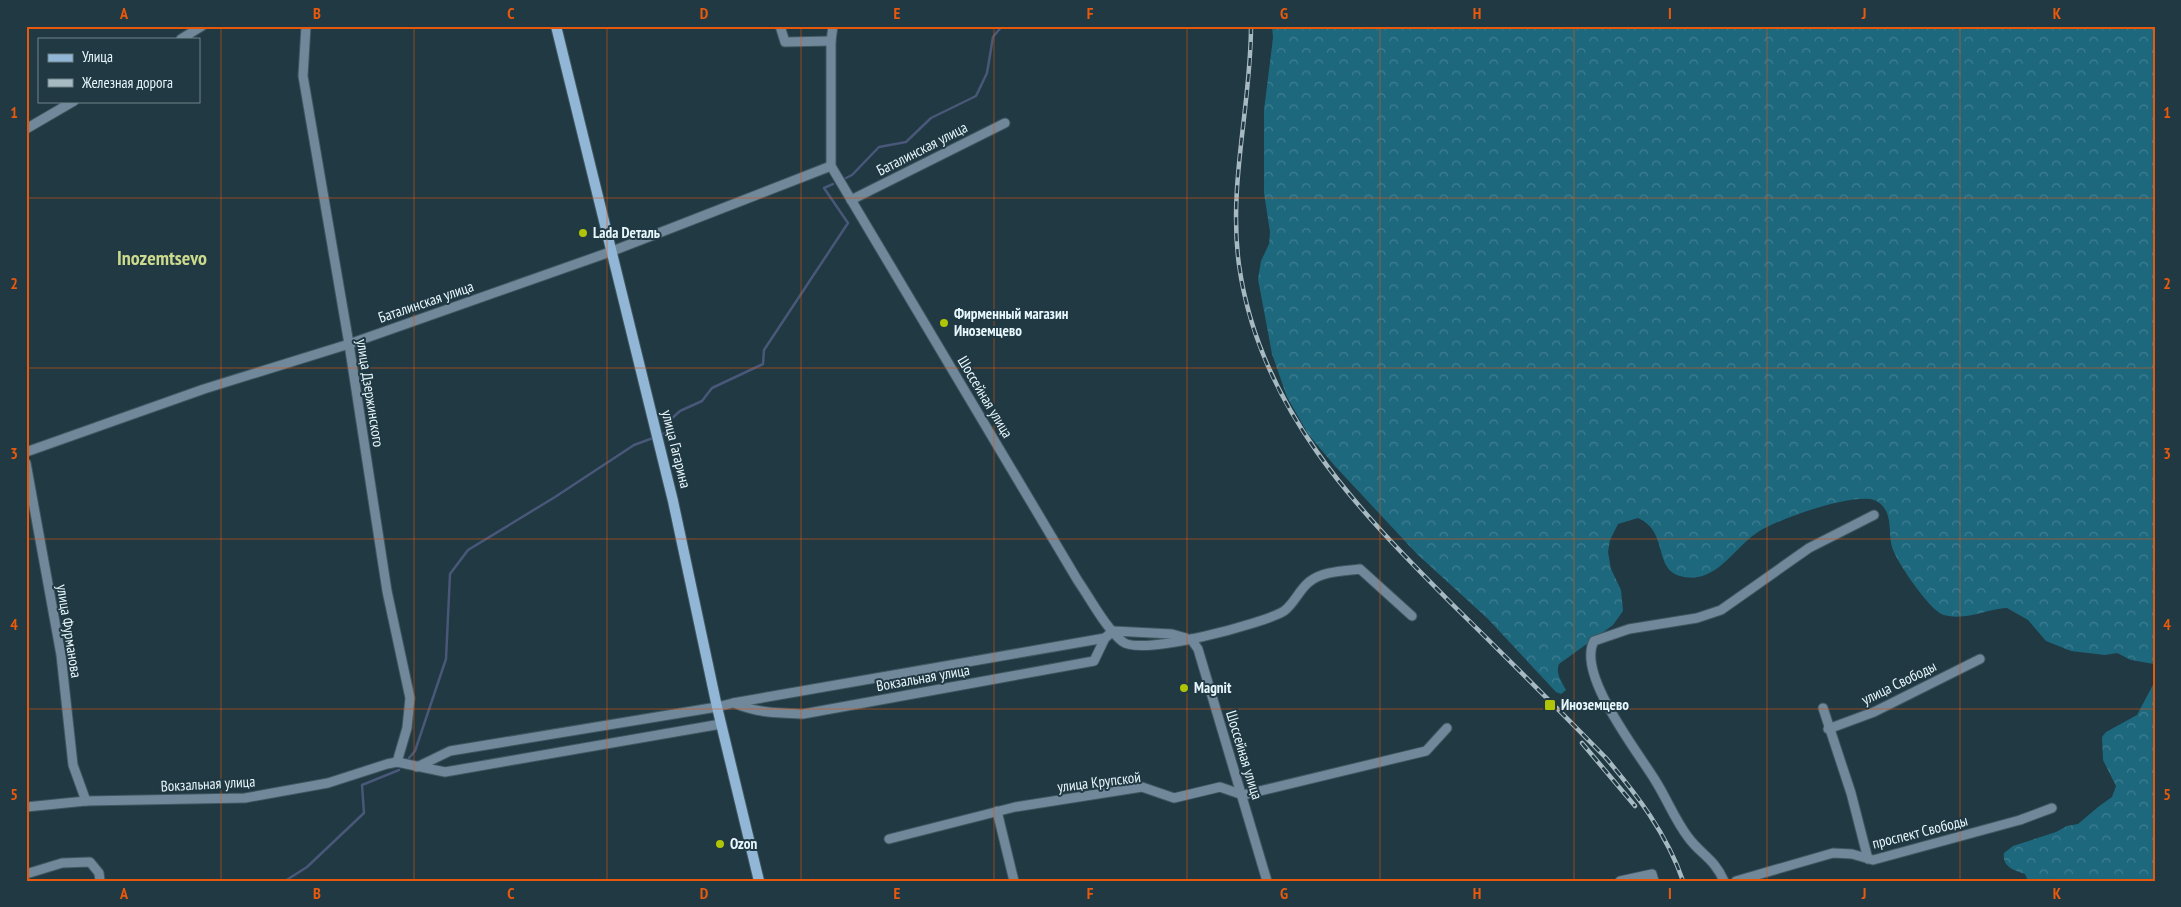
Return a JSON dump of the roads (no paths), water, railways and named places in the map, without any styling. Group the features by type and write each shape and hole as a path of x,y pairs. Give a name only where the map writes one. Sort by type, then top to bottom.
{"main road":[{"name":"улица Гагарина","path":"556,26 610,252 654,423 717,707 759,881"}],"street":[{"path":"183,38 202,26"},
{"name":"улица Дзержинского","path":"306,26 303,76 349,344 387,592 410,698 407,728 397,762"},
{"path":"780,26 785,42 831,40"},
{"path":"831,166 831,40 833,26"},
{"path":"26,130 72,102"},
{"name":"Баталинская улица","path":"851,200 1005,123"},
{"name":"Баталинская улица","path":"26,452 204,389 349,344 610,252 831,166"},
{"name":"Шоссейная улица","path":"831,166 1078,580 1113,632"},
{"name":"улица Фурманова","path":"26,463 61,655 73,765 86,801"},
{"path":"1724,881 1718,866 1688,837 1656,780 1612,715 1596,682 1590,655 1594,641 1629,629 1697,618 1721,610 1809,548 1874,515"},
{"path":"1113,632 1124,642 1133,646 1191,639 1221,633 1284,610 1309,582 1326,574 1360,569 1412,616"},
{"path":"1113,632 1172,634 1191,639"},
{"name":"Вокзальная улица","path":"417,767 450,751 717,707 733,702 1105,638 1113,632"},
{"name":"Вокзальная улица","path":"733,702 750,710 765,713 802,714 1094,661 1105,638"},
{"name":"Шоссейная улица","path":"1191,639 1198,649 1243,795 1267,881"},
{"name":"улица Свободы","path":"1828,729 1874,712 1980,658"},
{"path":"1822,708 1851,793 1868,859"},
{"path":"397,762 445,772 721,724"},
{"path":"1243,795 1426,752 1447,728"},
{"name":"Вокзальная улица","path":"26,807 86,801 245,798 328,784 397,762"},
{"name":"улица Крупской","path":"889,839 997,811 1142,787 1174,798 1220,787 1243,795"},
{"name":"проспект Свободы","path":"1736,881 1833,853 1852,854 1873,860 2020,820 2052,808"},
{"path":"997,811 1014,881"},
{"path":"26,874 62,863 90,862 100,877"},
{"path":"1620,881 1652,874 1654,881"}],"waterway":[{"path":"846,178 852,175 879,147 906,142 931,118 976,96 987,73 993,37 1002,26"},
{"path":"659,436 670,431 670,420 680,411 702,401 712,388 763,364 764,350 848,223 824,188 833,184"},
{"path":"409,758 415,751 446,659 450,574 468,550 555,497 634,445 653,438"},
{"path":"285,881 307,867 364,813 362,785 399,770"}],"railway":[{"path":"1251,26 1248,86 1238,175 1236,235 1239,265 1250,316 1267,364 1290,409 1317,451 1347,492 1452,604 1606,758 1629,786 1660,831 1683,881"},
{"path":"1582,743 1635,806"}],"place":[{"name":"Lada Dеталь","path":"583,233"},
{"name":"Фирменный магазин Иноземцево","path":"944,323"},
{"name":"Magnit","path":"1184,688"},
{"name":"Иноземцево","path":"1550,705"},
{"name":"Ozon","path":"720,844"}],"district":[{"name":"Inozemtsevo","path":"162,258"}]}
